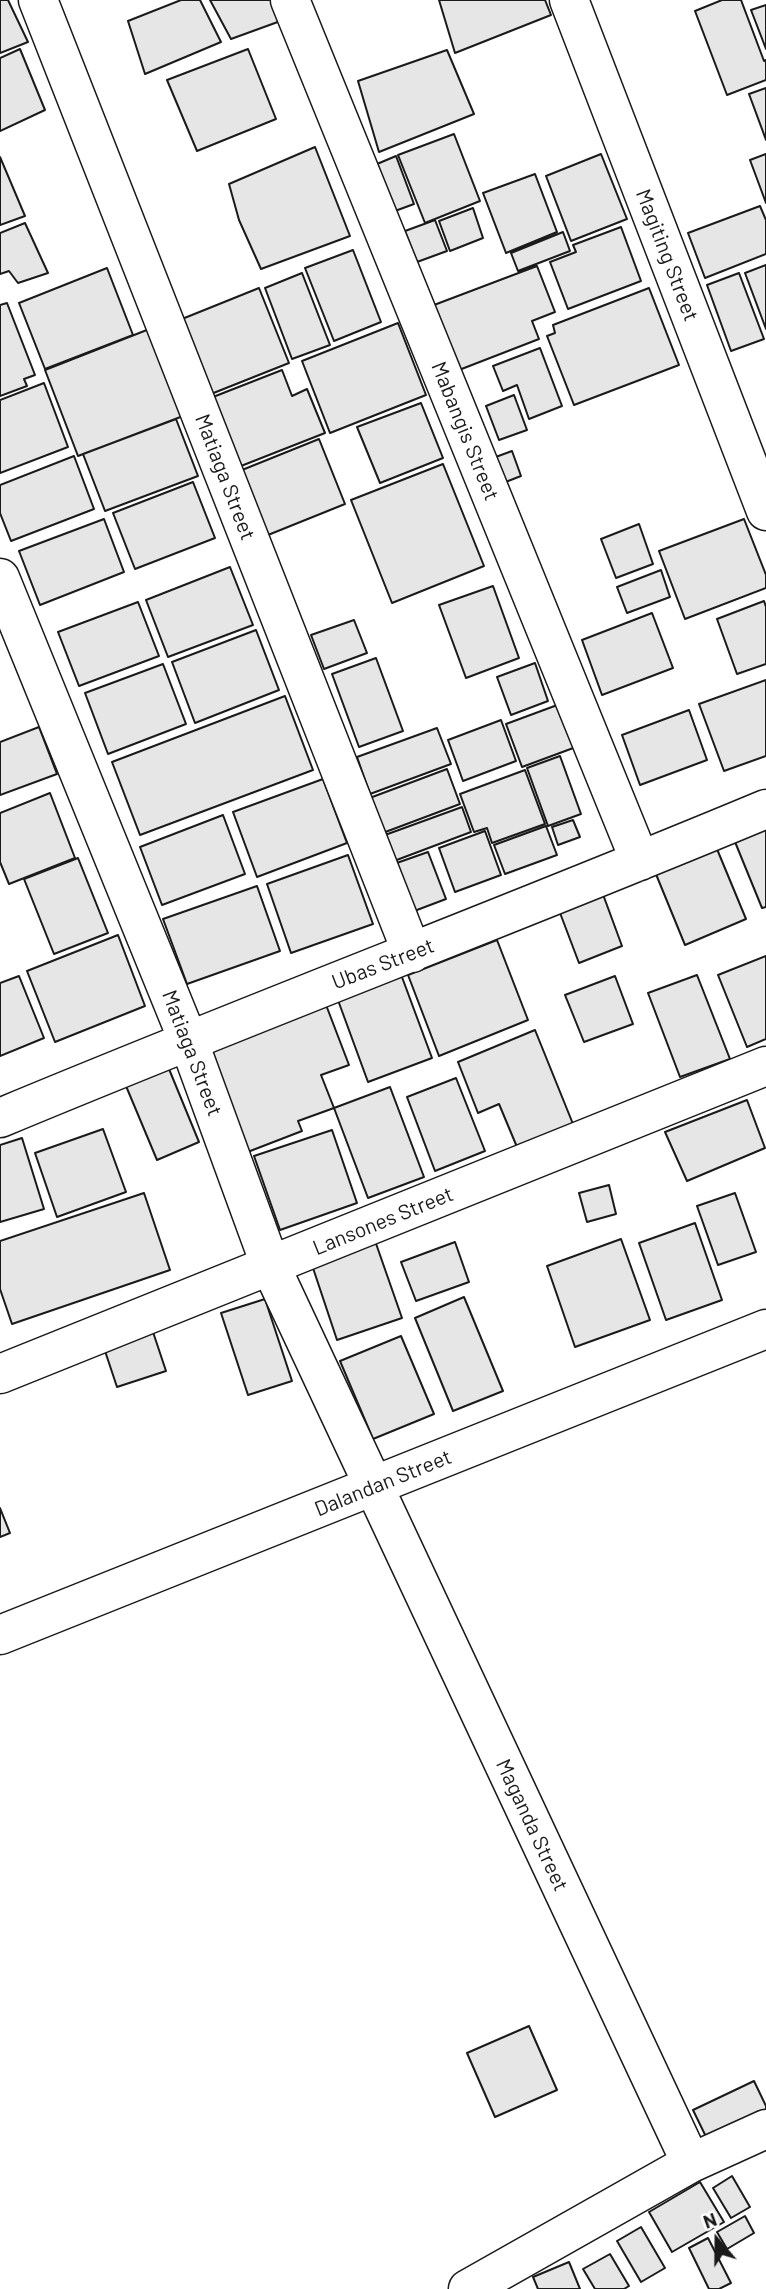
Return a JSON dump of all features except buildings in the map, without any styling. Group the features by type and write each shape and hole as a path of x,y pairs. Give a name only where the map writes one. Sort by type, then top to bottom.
{"street":[{"name":"Matiaga Street","path":"38,0 412,954"},
{"name":"Mabangis Street","path":"290,0 640,861"},
{"name":"Magiting Street","path":"569,0 766,510"},
{"name":"Matiaga Street","path":"0,578 188,1040 271,1267 372,1487"},
{"name":"Ubas Street","path":"0,1118 766,809"},
{"name":"Lansones Street","path":"0,1374 766,1066"},
{"name":"Dalandan Street","path":"0,1635 766,1329"},
{"name":"Maganda Street","path":"372,1487 691,2163"},
{"path":"468,2289 691,2163 766,2129"}]}
